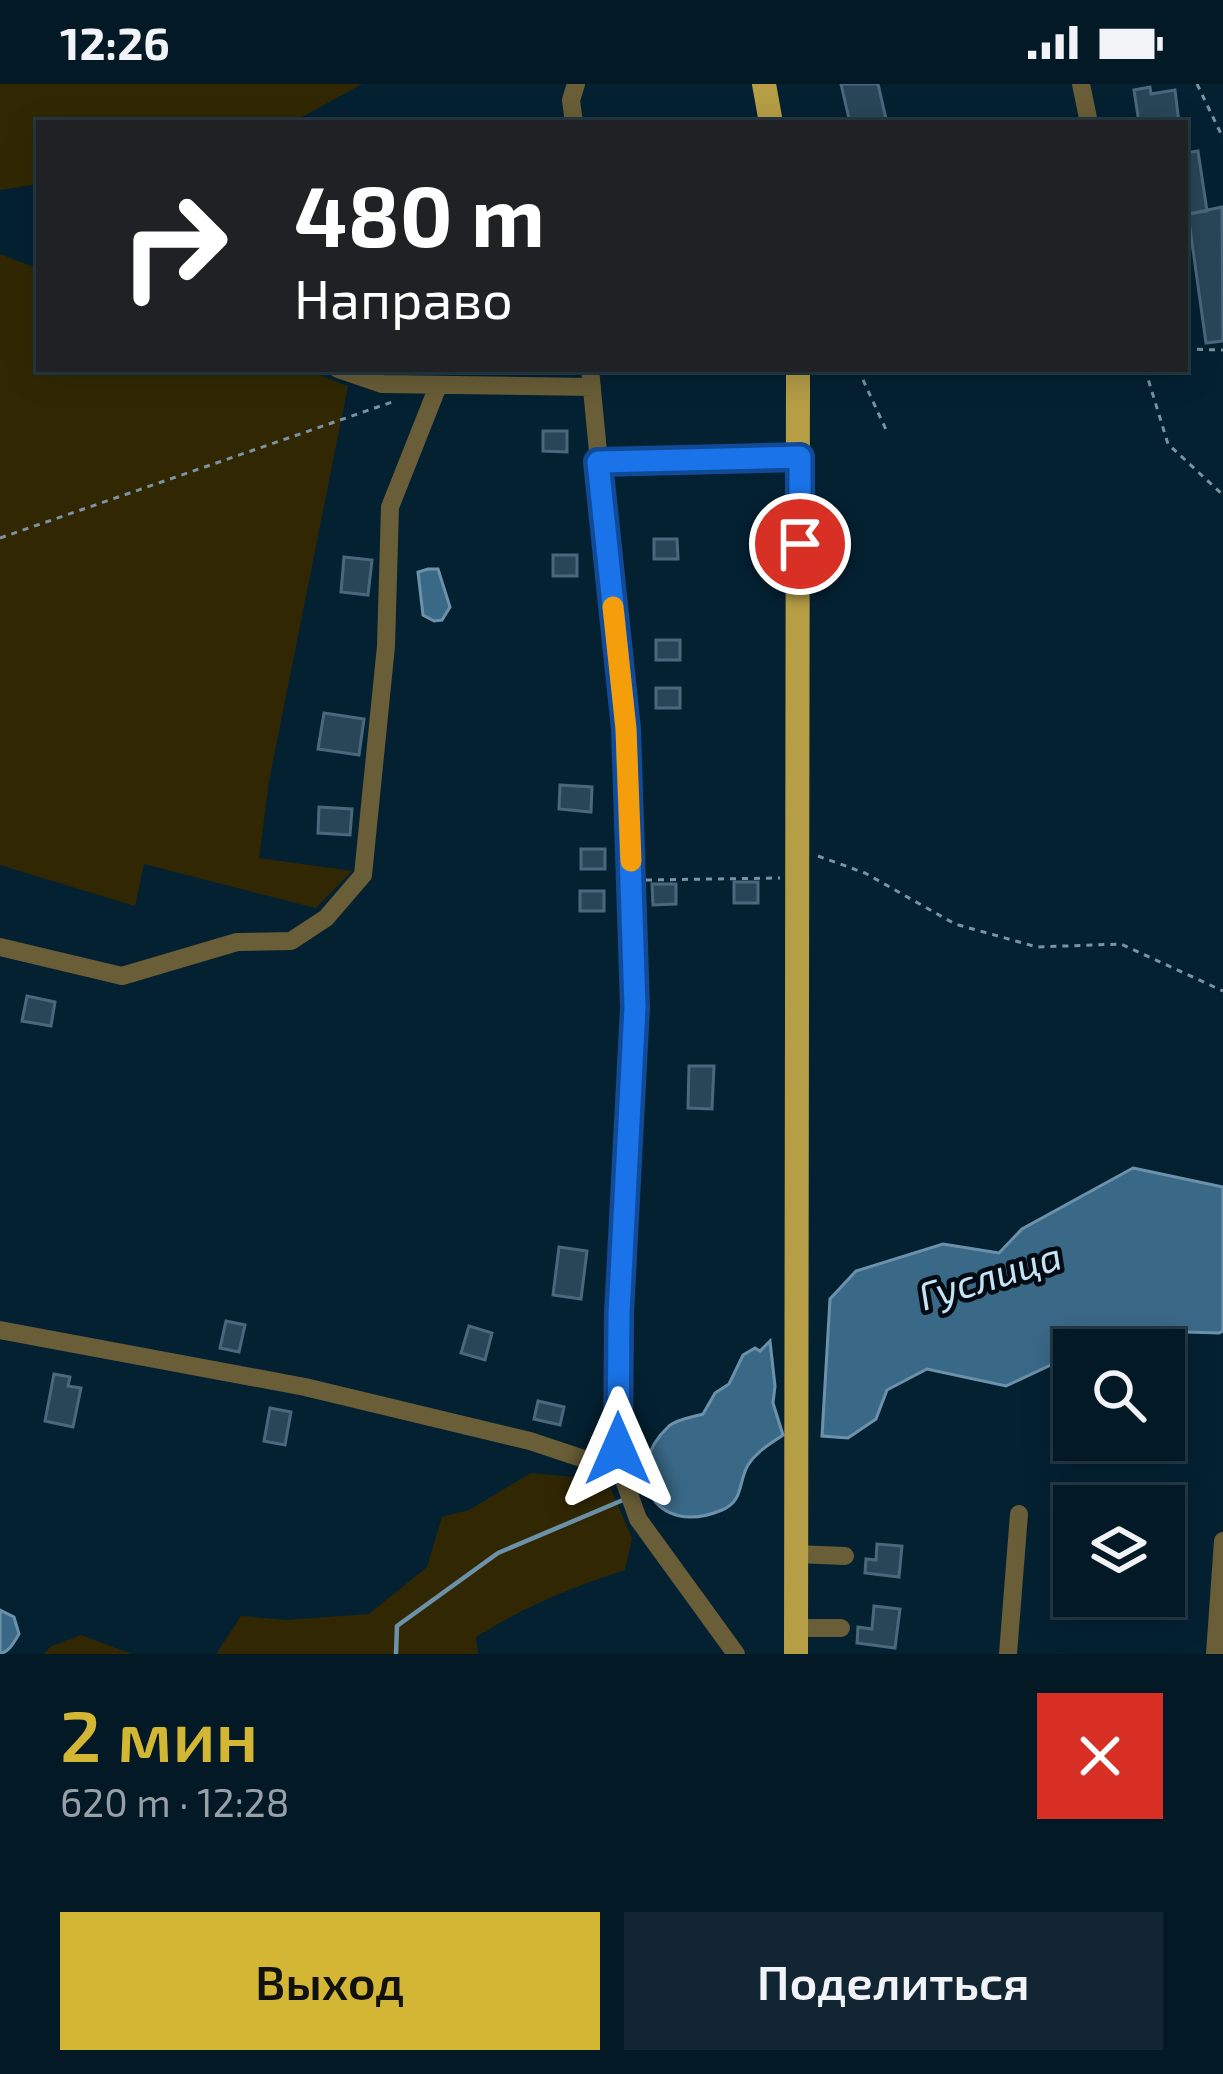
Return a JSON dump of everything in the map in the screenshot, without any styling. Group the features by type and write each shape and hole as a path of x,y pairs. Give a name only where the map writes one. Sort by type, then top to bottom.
{"main road":[{"path":"764,84 770,120"},
{"path":"796,1641 798,372"}],"street":[{"path":"574,120 576,84"},
{"path":"1081,84 1088,120"},
{"path":"347,372 382,384 414,377 438,386 591,378 626,729 632,880 635,1007 619,1314 618,1449 638,1519 736,1654"},
{"path":"0,947 122,976 237,942 291,941 326,918 363,874 386,646 390,508 438,386"},
{"path":"598,462 800,457"},
{"path":"0,1330 305,1387 530,1441 623,1473"},
{"path":"1008,1654 1018,1514"},
{"path":"1215,1654 1223,1540"},
{"path":"796,1554 845,1556"},
{"path":"796,1641 841,1628"}],"path":[{"path":"1197,84 1223,138"},
{"path":"1188,349 1223,350"},
{"path":"859,372 888,434"},
{"path":"1146,372 1168,444 1223,495"},
{"path":"0,538 394,401"},
{"path":"800,850 865,873 955,924 1037,947 1121,944 1223,991"},
{"path":"632,880 799,877"}],"shaded area":[{"path":"0,84 362,84 296,120 36,120 36,184 0,190"},
{"path":"0,254 36,268 36,372 312,372 348,386 269,781 259,858 352,871 316,908 144,864 135,906 0,865"},
{"path":"531,1473 607,1480 632,1538 625,1570 548,1599 494,1626 476,1637 478,1654 216,1654 241,1616 287,1620 369,1614 427,1567 442,1517 469,1510"},
{"path":"81,1635 132,1654 44,1654"}],"water":[{"path":"438,569 450,607 442,620 423,615 418,572"},
{"path":"1133,1168 1223,1187 1223,1331 1053,1329 1053,1364 1006,1386 927,1369 887,1390 876,1419 848,1438 822,1436 830,1299 856,1271 943,1244 999,1253 1022,1229"},
{"path":"770,1341 773,1403 783,1435 752,1460 729,1506 698,1517 662,1508 646,1480 654,1444 672,1424 703,1414 715,1393 729,1384 743,1355 755,1348 760,1351"},
{"path":"0,1610 14,1617 19,1634 0,1654"}],"building":[{"path":"841,84 878,84 886,120 849,120"},
{"path":"1150,87 1151,94 1175,90 1179,120 1139,120 1134,90"},
{"path":"1198,151 1207,211 1188,214 1188,153"},
{"path":"1222,207 1223,341 1206,343 1188,214"},
{"path":"543,431 567,431 567,452 543,451"},
{"path":"654,539 677,539 678,559 654,559"},
{"path":"553,555 577,555 577,576 553,576"},
{"path":"344,557 372,560 368,595 341,592"},
{"path":"656,640 680,640 680,660 656,660"},
{"path":"656,688 680,688 680,708 656,708"},
{"path":"324,713 364,719 359,755 318,749"},
{"path":"560,785 592,787 591,812 559,809"},
{"path":"319,807 352,809 350,835 318,833"},
{"path":"581,849 605,849 605,869 581,869"},
{"path":"734,882 758,882 758,903 734,903"},
{"path":"652,884 676,884 676,904 653,905"},
{"path":"580,891 604,891 604,911 580,911"},
{"path":"27,996 55,1002 51,1026 22,1021"},
{"path":"689,1066 714,1066 712,1109 688,1108"},
{"path":"559,1247 587,1251 581,1299 553,1295"},
{"path":"226,1321 245,1325 239,1352 220,1348"},
{"path":"469,1326 492,1333 485,1360 461,1353"},
{"path":"54,1374 70,1377 68,1386 81,1388 73,1427 45,1421"},
{"path":"538,1401 564,1407 560,1425 534,1419"},
{"path":"270,1408 291,1412 285,1445 264,1441"},
{"path":"877,1544 902,1546 899,1577 865,1573 866,1559 876,1560"},
{"path":"874,1606 900,1609 895,1648 857,1643 858,1627 872,1629"}],"waterway":[{"name":"Гуслица","path":"396,1654 397,1626 498,1553 623,1500"}],"slow traffic":[{"path":"613,607 626,729 631,861"}],"route":[{"path":"618,1449 619,1314 635,1007 626,729 598,462 800,457 800,544"}]}
